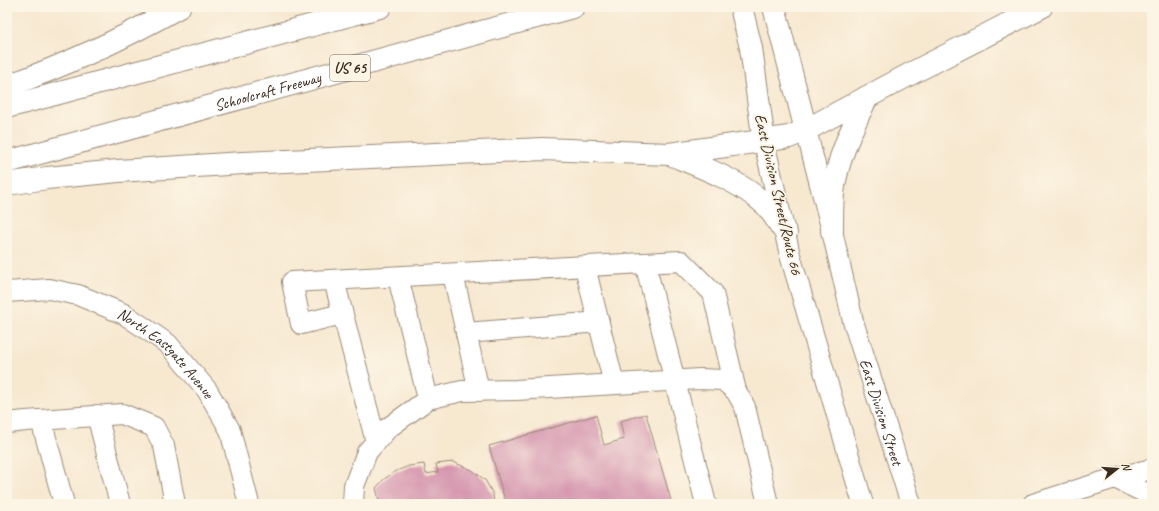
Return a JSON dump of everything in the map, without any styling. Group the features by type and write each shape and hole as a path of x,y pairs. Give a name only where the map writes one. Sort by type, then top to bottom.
{"main road":[{"path":"7,86 109,44 179,7"},
{"path":"7,107 380,7"},
{"name":"Schoolcraft Freeway","path":"7,162 574,7"},
{"name":"East Division Street/Route 66","path":"741,7 751,48 764,142"},
{"path":"774,7 806,130"},
{"path":"7,184 83,174 243,163 543,149 669,154 764,142 789,137 806,130 1041,7"},
{"path":"832,231 833,194 840,163 849,132 867,97"},
{"path":"669,154 738,183 766,206 786,233"}],"street":[{"path":"806,130 832,231"},
{"name":"East Division Street/Route 66","path":"764,142 790,255 816,339 863,504"},
{"name":"East Division Street","path":"832,231 853,321 911,504"},
{"path":"342,314 301,324 292,282 681,261 713,292 736,391 745,406 768,504"},
{"path":"645,263 706,504"},
{"path":"585,267 614,384"},
{"path":"453,274 479,391"},
{"path":"398,277 428,399"},
{"path":"334,280 376,442"},
{"name":"North Eastgate Avenue","path":"7,292 49,289 78,295 124,314 168,344 207,390 230,430 249,504"},
{"path":"466,333 599,322"},
{"path":"353,504 354,486 367,452 388,428 428,399 462,391 516,390 700,378 723,380 736,391"},
{"path":"7,423 122,414 154,427 164,446 175,504"},
{"path":"97,416 120,504"},
{"path":"41,420 64,504"},
{"path":"1033,504 1114,478 1152,469"},
{"path":"1114,478 1152,496"}],"building":[{"path":"646,414 672,504 506,504 489,446 596,415 604,445 624,439 620,421"},
{"path":"453,462 472,470 485,480 493,494 494,504 380,504 376,488 383,480 394,472 409,466 424,464 426,474 438,472 436,464"}]}
